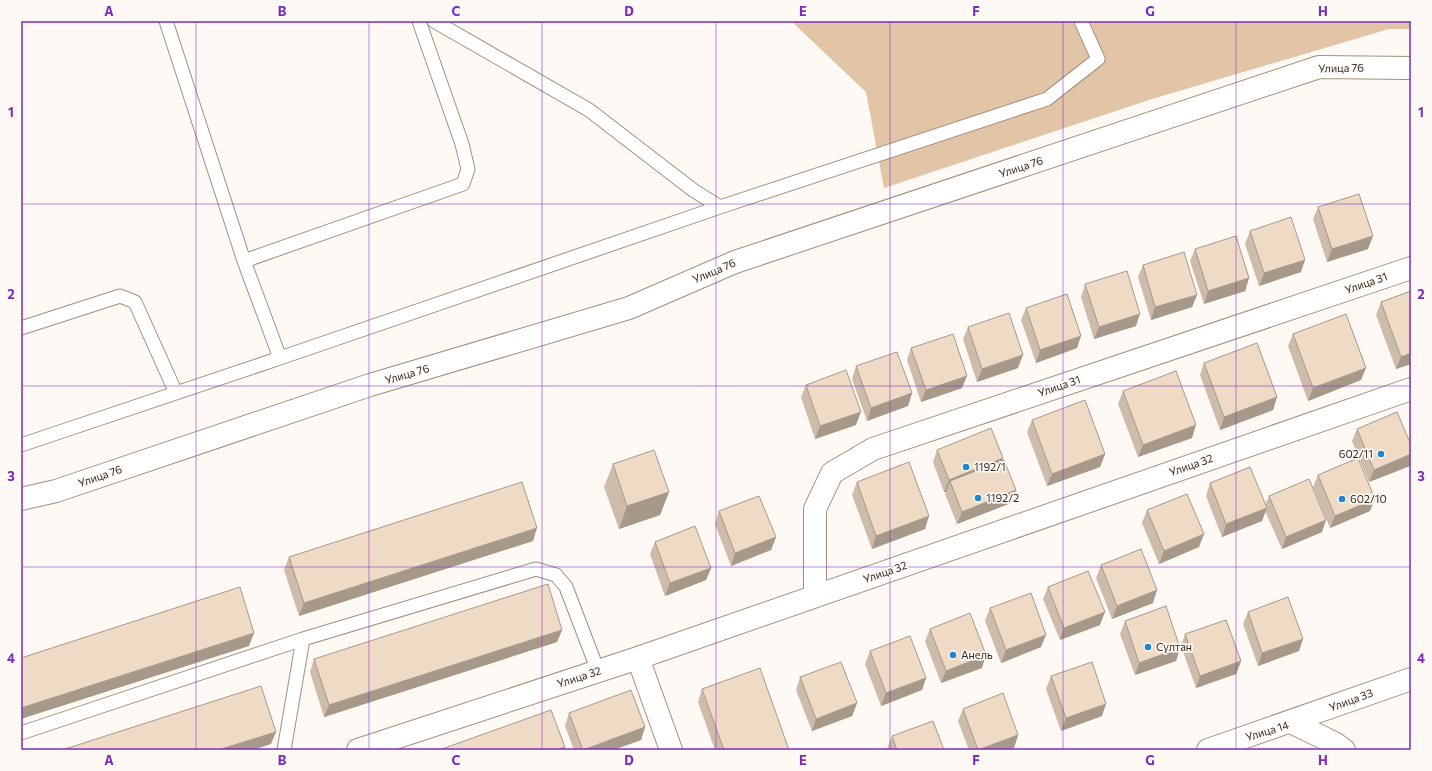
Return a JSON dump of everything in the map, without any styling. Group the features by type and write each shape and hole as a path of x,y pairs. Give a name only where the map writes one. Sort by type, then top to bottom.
{"street":[{"name":"Улица 76","path":"21,499 56,491 370,385 629,308 735,262 1320,67 1411,68"},
{"name":"Улица 31","path":"815,596 815,509 832,473 873,449 1411,268"},
{"name":"Улица 32","path":"358,750 638,658 1411,389"},
{"path":"638,658 671,750"},
{"name":"Улица 33","path":"1291,722 1411,678"},
{"name":"Улица 14","path":"1208,750 1291,722 1336,744 1344,750"}],"lane":[{"path":"166,21 244,260 280,358"},
{"path":"244,260 463,184 468,169 462,144 419,21"},
{"path":"434,21 589,110 693,190 720,207"},
{"path":"21,444 176,394 720,207 1047,100 1098,59 1081,21"},
{"path":"21,328 120,296 135,302 176,394"},
{"path":"21,733 303,639 536,569 556,575 566,587 598,671"},
{"path":"284,750 303,639"}],"shaded area":[{"path":"791,21 1411,21 1411,29 1389,29 1152,99 884,188 866,92"}],"building":[{"path":"1359,194 1373,236 1332,249 1318,207"},
{"path":"1291,217 1305,260 1264,273 1250,231"},
{"path":"1236,236 1249,278 1208,291 1195,249"},
{"path":"1184,252 1197,295 1155,307 1143,265"},
{"path":"1127,271 1140,314 1099,327 1085,284"},
{"path":"1411,291 1411,353 1401,357 1381,302"},
{"path":"1067,294 1081,336 1040,350 1026,308"},
{"path":"1009,313 1023,355 982,369 968,327"},
{"path":"1346,314 1366,368 1313,388 1293,334"},
{"path":"953,334 967,376 926,390 911,348"},
{"path":"1257,343 1277,397 1224,417 1204,363"},
{"path":"897,352 912,393 871,408 856,366"},
{"path":"846,370 861,412 820,426 806,385"},
{"path":"1176,371 1196,425 1143,445 1123,391"},
{"path":"1085,400 1105,454 1052,474 1032,420"},
{"name":"602/11","path":"1397,412 1411,445 1411,454 1374,470 1357,429"},
{"path":"991,428 1003,458 949,480 937,450"},
{"path":"654,450 669,492 627,506 613,464"},
{"name":"602/10","path":"1358,458 1375,499 1335,516 1318,475"},
{"path":"1004,460 1016,490 962,512 950,481"},
{"path":"909,462 929,516 876,536 857,482"},
{"path":"1250,467 1267,508 1226,524 1210,483"},
{"path":"1309,479 1326,520 1286,537 1269,496"},
{"path":"522,482 537,528 304,603 289,557"},
{"path":"1187,494 1204,534 1164,551 1147,510"},
{"path":"759,496 776,537 735,553 719,511"},
{"path":"695,526 711,568 670,583 655,542"},
{"path":"1141,549 1157,590 1117,606 1101,565"},
{"path":"1088,571 1105,612 1064,628 1048,587"},
{"path":"548,584 562,630 329,705 314,659"},
{"path":"240,587 254,633 21,708 21,658"},
{"path":"1031,593 1046,635 1006,650 990,608"},
{"path":"1288,597 1303,639 1262,653 1248,612"},
{"name":"Султан","path":"1166,606 1180,648 1139,663 1125,621"},
{"name":"Анель","path":"970,613 986,655 946,671 930,629"},
{"path":"1226,620 1241,661 1200,676 1185,634"},
{"path":"910,636 926,678 886,693 870,651"},
{"path":"841,662 857,703 816,719 800,677"},
{"path":"1092,662 1106,704 1066,718 1051,676"},
{"path":"760,668 789,750 724,750 702,689"},
{"path":"261,686 276,732 218,750 62,750"},
{"path":"631,690 645,727 583,750 569,713"},
{"path":"1003,693 1018,735 978,750 963,709"},
{"path":"551,710 565,747 555,750 439,750"},
{"path":"933,721 944,750 897,750 892,736"}],"place":[{"name":"602/11","path":"1381,454"},
{"name":"1192/1","path":"966,467"},
{"name":"1192/2","path":"978,498"},
{"name":"602/10","path":"1342,499"},
{"name":"Султан","path":"1148,647"},
{"name":"Анель","path":"953,655"}]}
